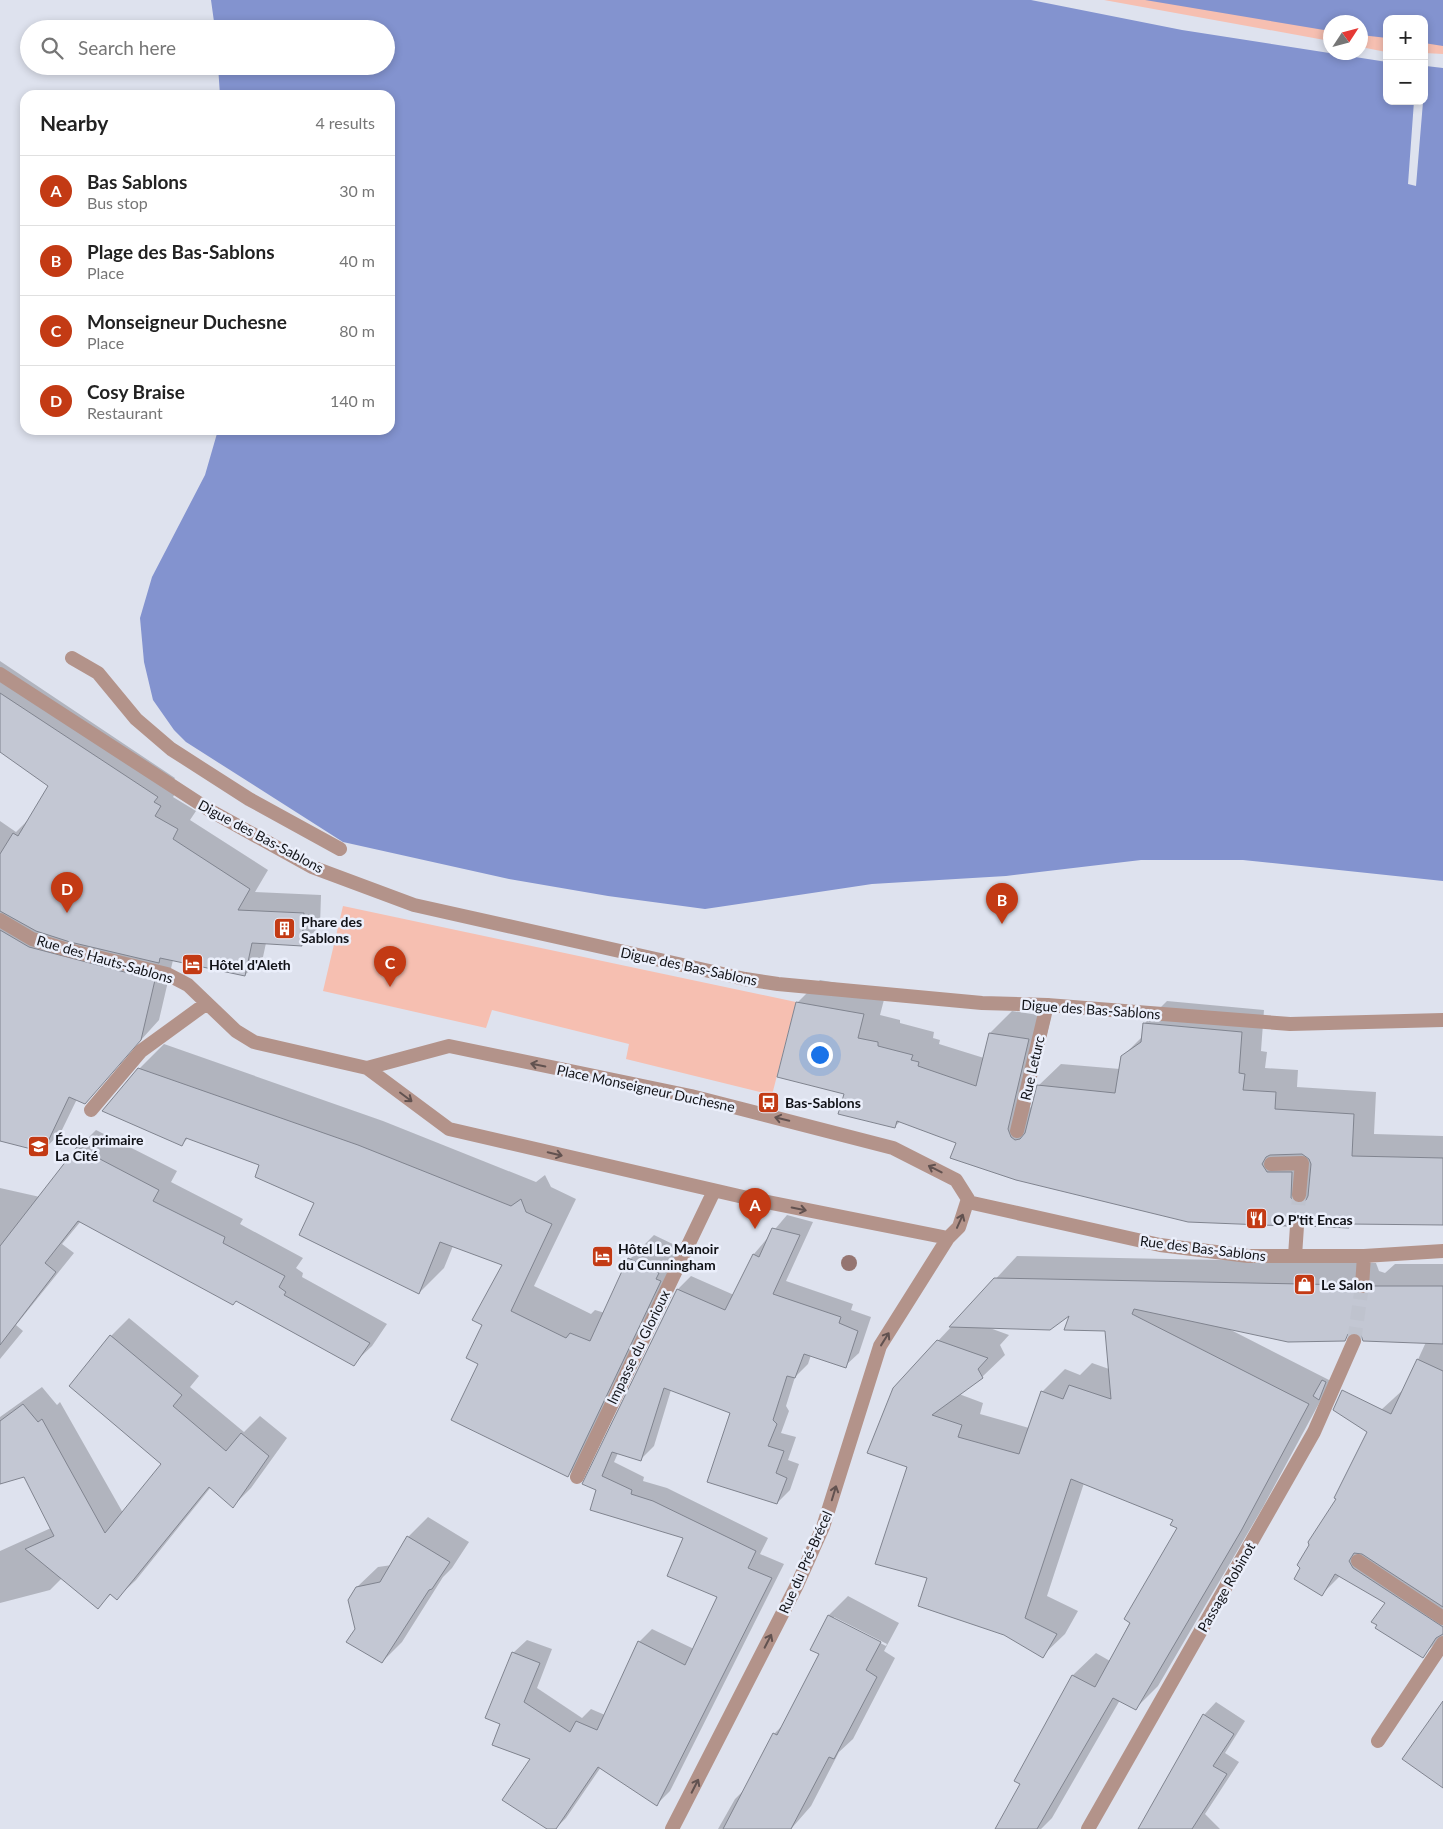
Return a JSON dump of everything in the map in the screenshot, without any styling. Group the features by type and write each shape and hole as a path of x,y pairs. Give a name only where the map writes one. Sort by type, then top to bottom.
{"street":[{"path":"72,658 98,673 136,720 171,749 249,799 340,849"},
{"name":"Digue des Bas-Sablons","path":"0,674 114,750 219,816 312,867 414,905 745,979 982,1003 1047,1005 1290,1024 1443,1020"},
{"name":"Rue des Hauts-Sablons","path":"0,920 32,939 68,950 167,974 188,986 207,1003"},
{"path":"91,1110 141,1051 207,1003"},
{"name":"Place Monseigneur Duchesne","path":"207,1003 236,1032 254,1042 367,1068 449,1129 714,1191 870,1224 948,1238"},
{"name":"Rue Leturc","path":"1017,1131 1047,1005"},
{"name":"Place Monseigneur Duchesne","path":"367,1068 449,1046 692,1096 893,1148 956,1180 968,1202"},
{"path":"1270,1164 1302,1163 1299,1195"},
{"name":"Impasse du Glorioux","path":"577,1477 714,1191"},
{"path":"948,1238 959,1227 968,1202"},
{"name":"Rue des Bas-Sablons","path":"968,1202 1160,1245 1248,1256 1364,1256 1443,1251"},
{"path":"1295,1256 1297,1226"},
{"name":"Rue du Pré-Brécel","path":"672,1829 788,1602 823,1527 880,1346 948,1238"},
{"path":"1362,1286 1364,1256"},
{"name":"Passage Robinot","path":"1088,1829 1314,1432 1354,1341"},
{"path":"1358,1561 1443,1618"},
{"path":"1378,1741 1443,1643"}],"shaded area":[{"path":"1104,0 1443,0 1443,54 1428,53 1428,15 1383,15 1383,51 1368,48 1368,15 1323,15 1323,40"},
{"path":"343,906 796,1002 772,1095 626,1059 629,1044 492,1010 486,1028 323,991"}],"water":[{"path":"211,0 1031,0 1182,30 1323,52 1323,60 1368,59 1383,61 1383,105 1414,105 1408,184 1416,186 1423,105 1428,105 1428,66 1443,68 1443,881 1243,860 1141,860 1006,876 872,884 705,909 608,896 509,879 343,842 186,742 174,730 153,700 144,662 140,618 152,577 205,475 217,435 395,435 395,90 220,90 219,75 395,75 395,20 214,20"},
{"path":"1145,0 1443,0 1443,46 1428,44 1428,15 1383,15 1383,38 1368,36 1368,15 1323,15 1323,30"}],"building":[{"path":"0,693 158,797 154,802 161,806 155,816 178,829 173,839 250,889 238,910 304,913 302,946 252,943 245,976 160,958 159,963 70,942 36,931 0,911 0,854 13,833 18,836 48,786 0,752"},
{"path":"0,930 29,947 155,980 141,1040 85,1104 69,1097 43,1152 0,1141"},
{"path":"796,1002 864,1014 858,1038 878,1042 878,1046 913,1055 911,1060 919,1062 918,1066 976,1086 989,1033 1029,1039 1008,1129 1011,1137 1015,1140 1020,1139 1025,1133 1037,1085 1115,1093 1121,1056 1141,1042 1143,1023 1242,1032 1239,1073 1245,1074 1243,1090 1276,1092 1275,1109 1354,1114 1352,1156 1443,1158 1443,1225 1349,1224 1349,1228 1306,1226 1302,1219 1297,1217 1290,1221 1288,1226 1188,1222 1016,1180 950,1158 956,1143 897,1121 895,1128 838,1114 844,1094 777,1077","holes":["1302,1154 1309,1159 1311,1164 1308,1196 1306,1200 1299,1204 1291,1198 1292,1172 1267,1172 1262,1164 1266,1157 1270,1155"]},
{"path":"138,1068 358,1145 511,1206 521,1199 526,1212 552,1224 511,1311 566,1338 570,1333 590,1341 628,1258 659,1273 656,1279 661,1281 568,1477 451,1420 478,1364 466,1358 482,1325 472,1320 502,1265 440,1242 419,1294 299,1235 314,1203 255,1177 259,1165 186,1138 182,1146 102,1111"},
{"path":"77,1147 159,1190 153,1201 225,1237 223,1243 285,1276 279,1287 286,1292 284,1295 370,1343 354,1366 236,1301 233,1305 78,1221 45,1263 56,1272 0,1345 0,1246"},
{"path":"772,1228 800,1235 773,1294 841,1317 839,1323 858,1331 846,1368 804,1354 795,1378 787,1376 773,1420 777,1424 768,1446 784,1451 776,1473 787,1478 777,1504 707,1482 730,1413 664,1388 641,1461 612,1452 602,1476 632,1490 631,1494 653,1501 756,1551 748,1568 772,1578 657,1806 598,1767 556,1829 547,1829 502,1800 530,1759 492,1745 500,1724 485,1718 512,1652 540,1663 524,1702 570,1732 576,1721 597,1730 638,1641 685,1665 717,1597 667,1576 683,1538 590,1510 596,1490 582,1484 677,1289 725,1310 753,1254 759,1257"},
{"path":"994,1278 1353,1285 1357,1293 1362,1295 1369,1291 1371,1286 1443,1286 1443,1344 1363,1341 1361,1335 1354,1332 1348,1334 1345,1341 1288,1342 1134,1309 1132,1314 1309,1404 1241,1531 1136,1710 1113,1698 1037,1829 995,1829 1020,1784 1014,1781 1072,1675 1095,1687 1130,1623 1124,1619 1177,1528 1170,1525 1173,1520 1071,1479 1025,1618 1057,1634 1043,1658 1004,1635 918,1606 927,1578 875,1564 907,1467 867,1453 893,1388 937,1340 988,1358 978,1369 983,1378 932,1415 962,1425 958,1437 1019,1454 1041,1391 1063,1399 1069,1385 1111,1399 1105,1331 1064,1330 1069,1316 1050,1330 949,1327"},
{"path":"110,1335 182,1395 173,1406 226,1451 241,1433 269,1456 233,1508 209,1487 117,1600 110,1594 98,1609 25,1549 54,1536 24,1477 0,1484 0,1421 23,1404 38,1422 42,1419 105,1533 161,1464 69,1386"},
{"path":"1417,1359 1443,1371 1443,1607 1362,1554 1354,1553 1349,1561 1353,1568 1443,1627 1443,1634 1436,1638 1423,1658 1375,1628 1377,1625 1371,1622 1385,1603 1335,1574 1322,1596 1294,1579 1300,1568 1297,1565 1309,1545 1308,1542 1336,1499 1334,1498 1367,1432 1333,1410 1342,1390 1391,1414"},
{"path":"1322,1380 1326,1382 1319,1400 1313,1396"},
{"path":"407,1536 450,1562 432,1589 429,1590 382,1663 346,1642 355,1629 348,1600 356,1587 380,1582"},
{"path":"828,1615 881,1642 866,1670 877,1677 834,1759 829,1757 791,1829 723,1829 773,1733 777,1735 819,1654 810,1650"},
{"path":"1443,1701 1443,1788 1402,1759"},
{"path":"1203,1714 1234,1734 1213,1766 1227,1774 1192,1829 1138,1829"}],"tunnel":[{"path":"1297,1226 1299,1195"},
{"path":"1354,1341 1362,1286"}],"place":[{"name":"Cosy Braise","path":"67,913"},
{"name":"Plage des Bas-Sablons","path":"1002,924"},
{"name":"Phare des Sablons","path":"285,929"},
{"name":"Hôtel d'Aleth","path":"193,964"},
{"name":"Monseigneur Duchesne","path":"390,987"},
{"name":"Bas-Sablons","path":"769,1102"},
{"name":"École primaire La Cité","path":"39,1147"},
{"name":"O P'tit Encas","path":"1257,1219"},
{"name":"Bas Sablons","path":"755,1229"},
{"name":"Hôtel Le Manoir du Cunningham","path":"602,1256"},
{"name":"Le Salon","path":"1305,1284"}]}
